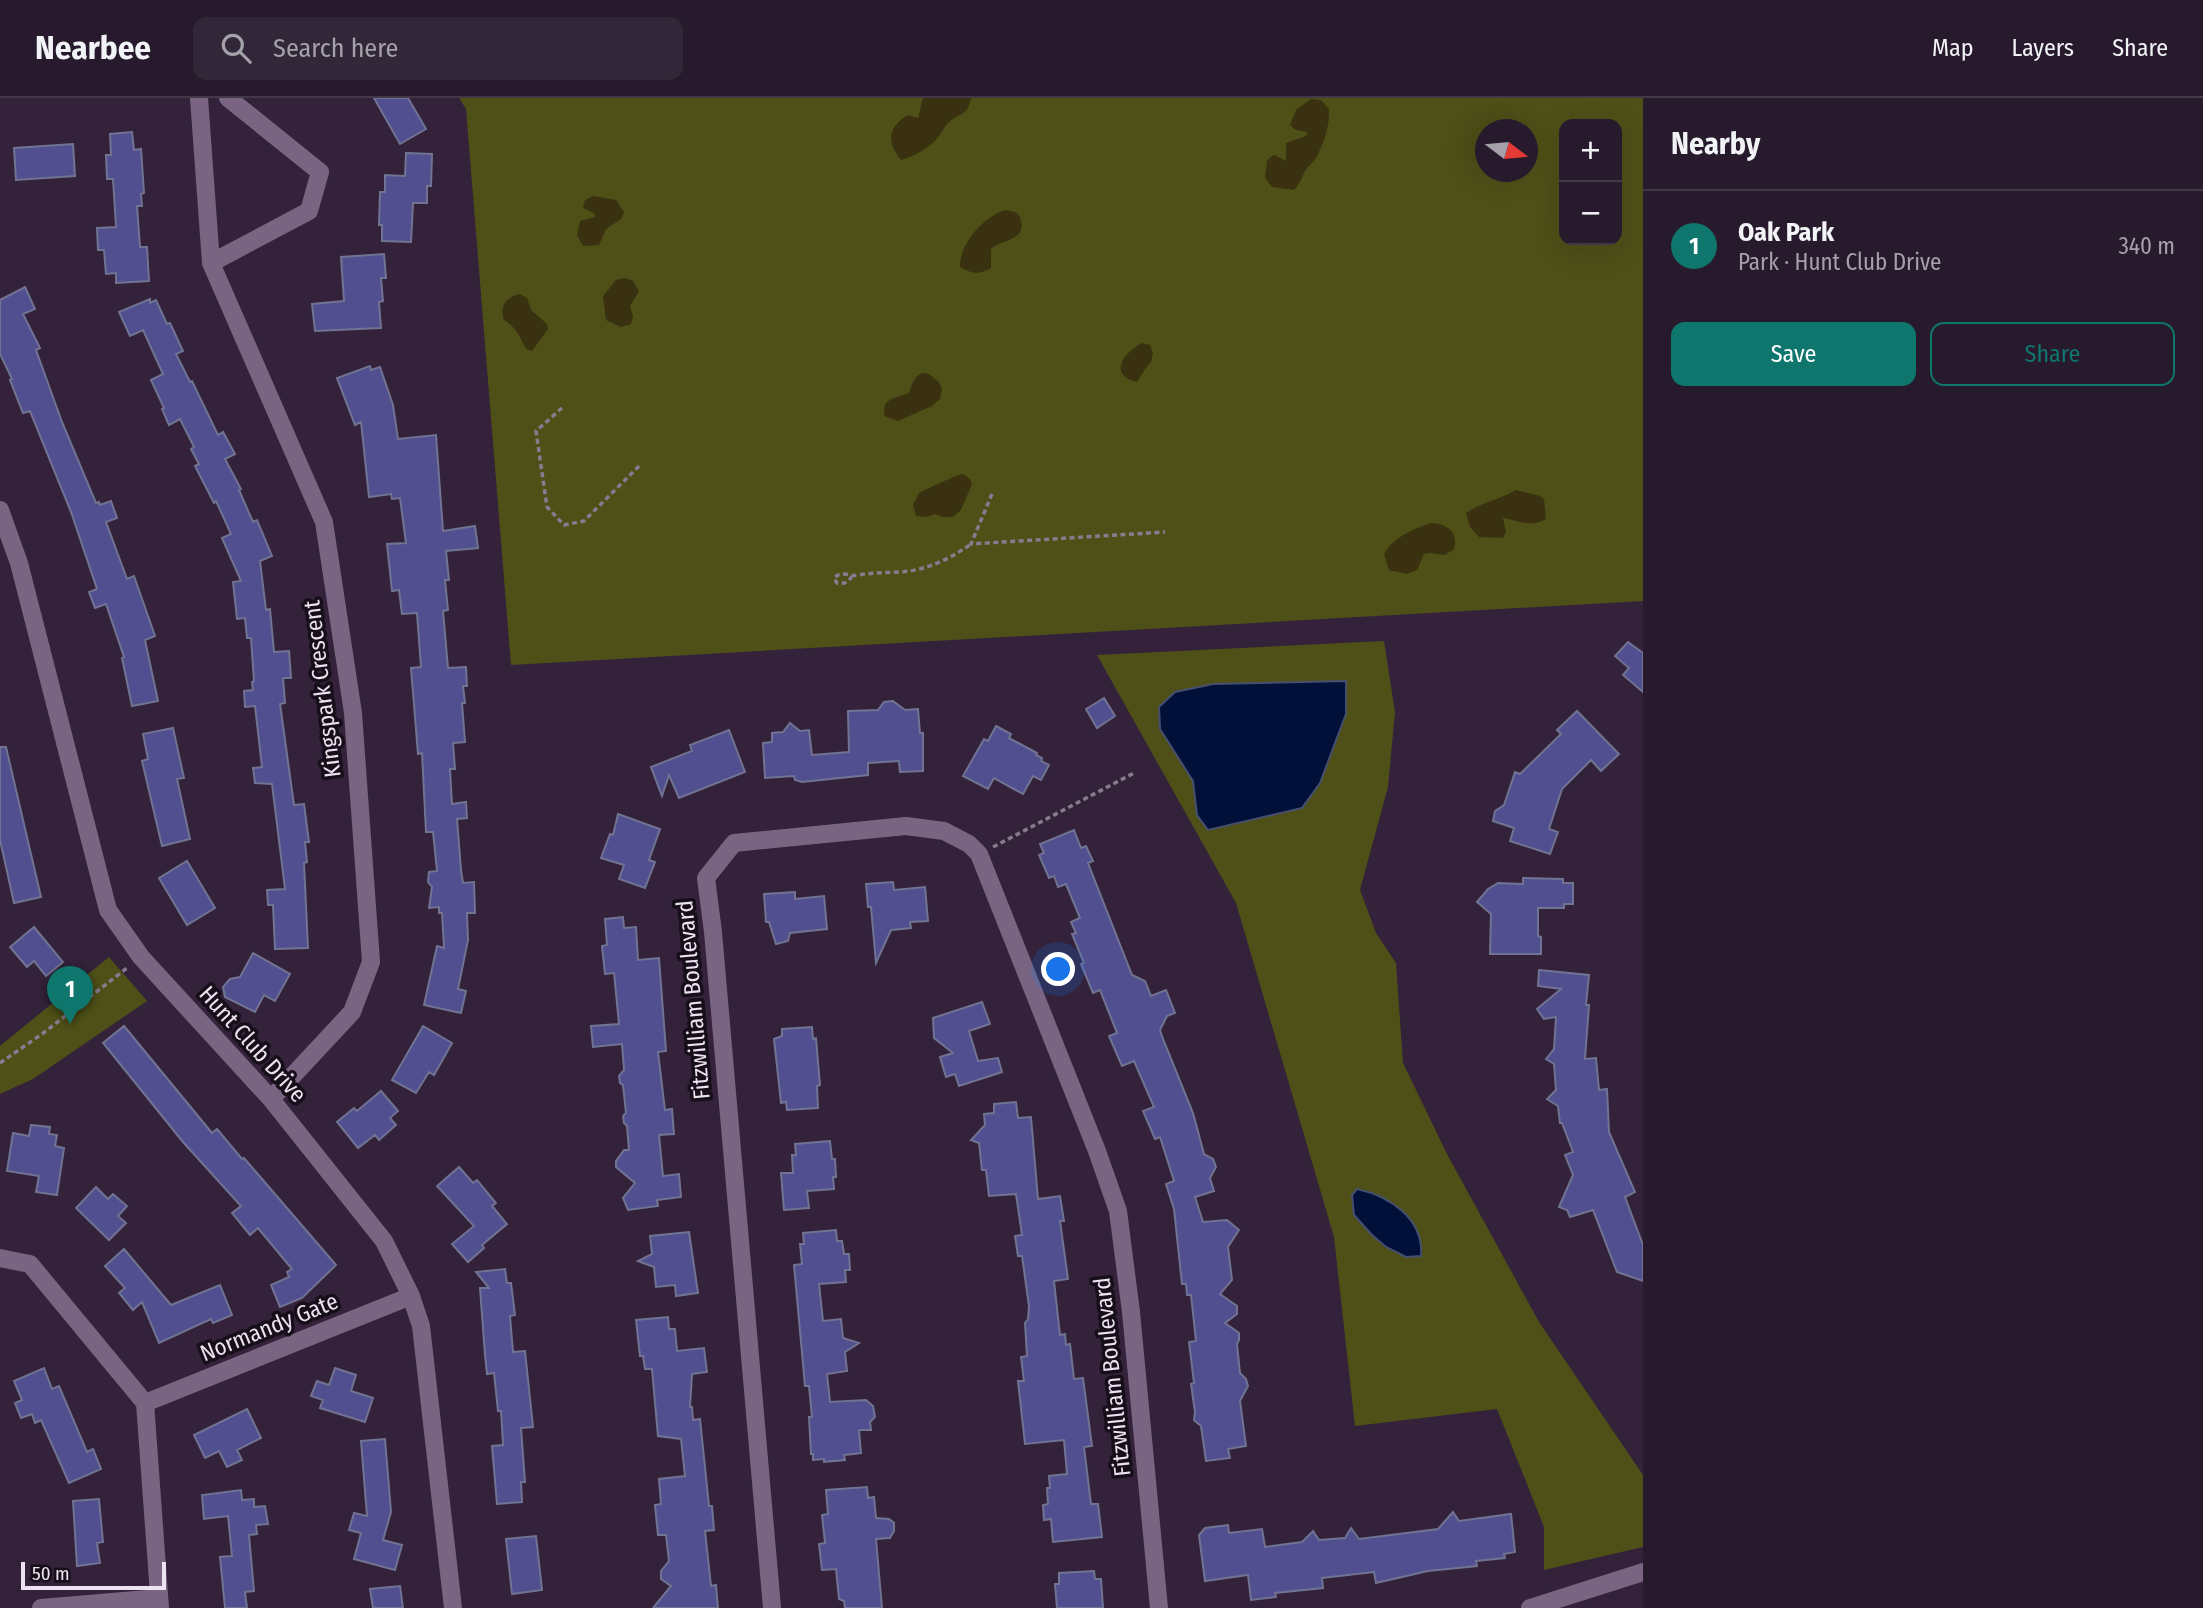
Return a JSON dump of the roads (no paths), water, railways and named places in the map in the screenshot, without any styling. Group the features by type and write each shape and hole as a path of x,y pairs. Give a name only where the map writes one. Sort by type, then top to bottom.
{"street":[{"name":"Kingspark Crescent","path":"199,98 211,262 324,522 354,713 371,962 352,1012 271,1099"},
{"path":"211,262 309,211 320,172 228,98"},
{"name":"Hunt Club Drive","path":"0,510 19,563 108,910 141,957 271,1099 384,1241 411,1296 421,1326 453,1608"},
{"name":"Fitzwilliam Boulevard","path":"772,1608 713,932 706,878 734,843 906,826 944,831 969,844 979,854 1097,1151 1118,1211 1131,1312 1159,1608"},
{"path":"0,1258 30,1264 145,1403 160,1603 41,1608"},
{"name":"Normandy Gate","path":"145,1403 411,1296"},
{"path":"1530,1608 1643,1572"}],"water":[{"path":"1346,681 1346,714 1320,783 1302,808 1208,830 1197,815 1193,781 1160,729 1159,707 1175,692 1213,684"},
{"path":"1357,1189 1381,1197 1411,1220 1417,1231 1421,1256 1406,1257 1386,1247 1372,1235 1354,1215 1352,1195"}],"place":[{"name":"Oak Park","path":"70,1024"}]}
